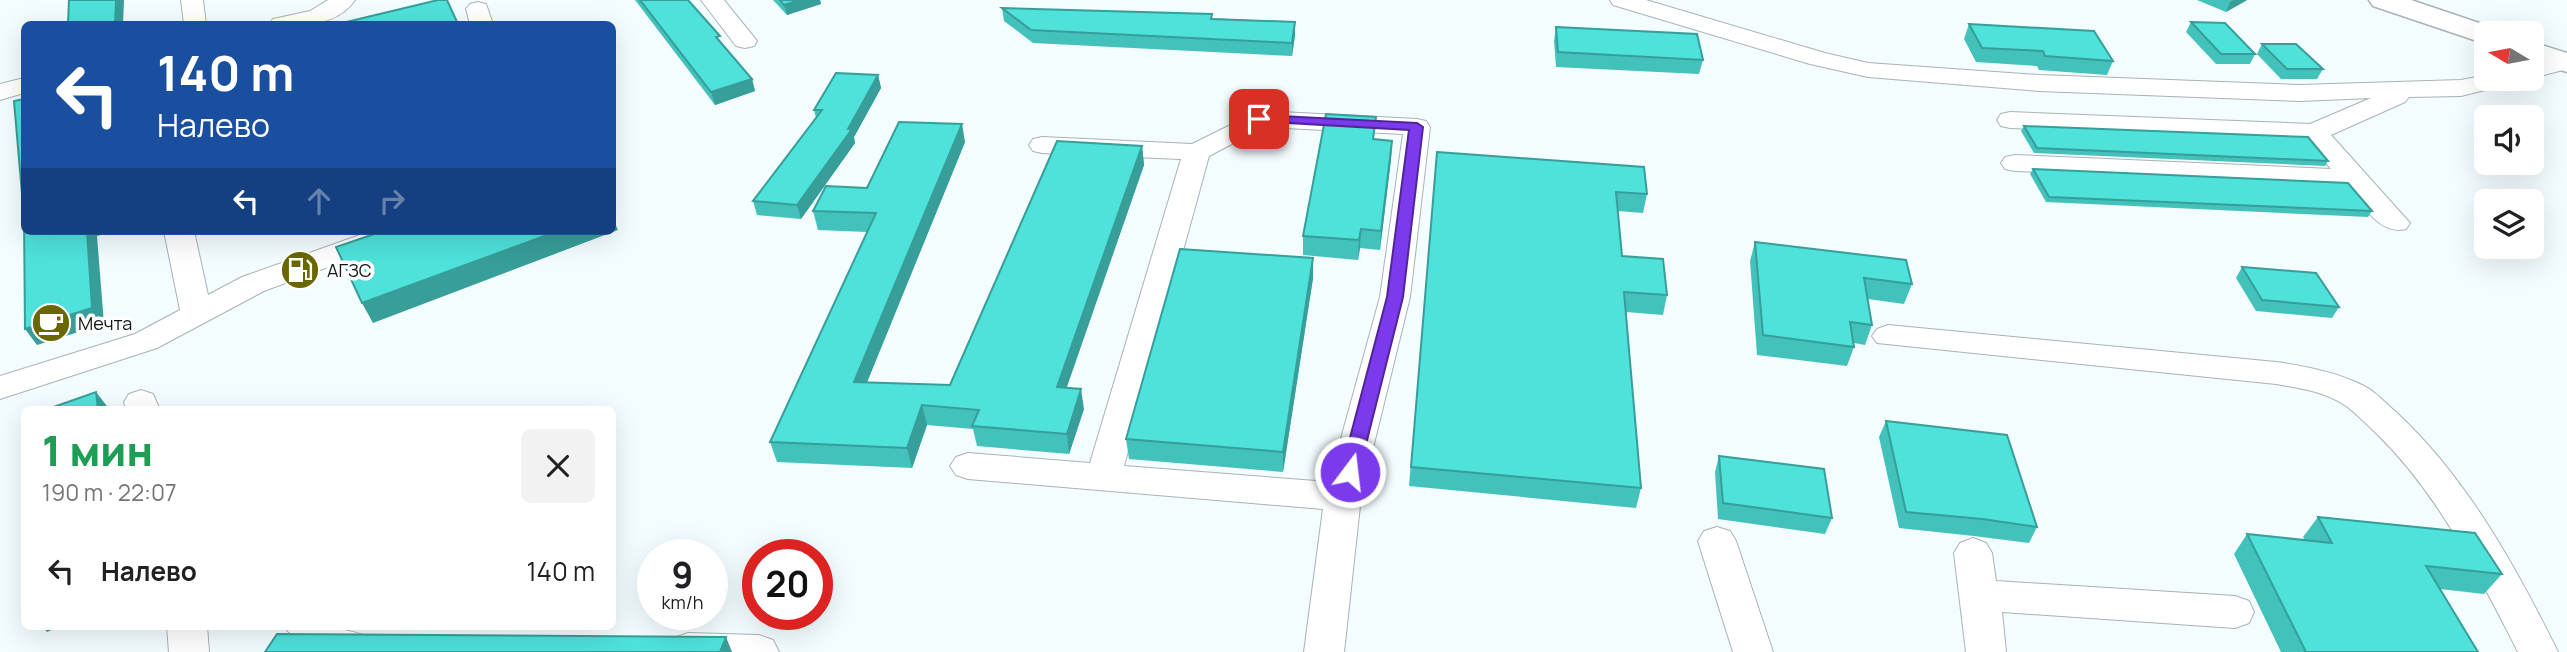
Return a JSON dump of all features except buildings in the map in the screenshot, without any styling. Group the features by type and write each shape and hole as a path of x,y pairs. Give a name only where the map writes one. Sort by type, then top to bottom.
{"main road":[{"path":"2383,0 2474,31"},
{"path":"2544,55 2566,63"}],"lane":[{"path":"192,0 195,21"},
{"path":"295,21 318,16 344,0"},
{"path":"712,0 745,41"},
{"path":"1621,0 1819,60 1868,70 2039,83 2272,92 2410,91 2474,85"},
{"path":"2544,68 2566,63"},
{"path":"0,92 21,87"},
{"path":"2010,120 2314,132 2410,91"},
{"path":"1042,145 1197,152 1259,119 1417,127 1395,297 1343,497 1324,652"},
{"path":"2314,132 2396,223"},
{"path":"1104,476 1197,152"},
{"path":"2015,163 2354,178"},
{"path":"180,235 197,314"},
{"path":"0,388 146,341 253,284 387,235"},
{"path":"1888,336 2069,351 2243,370 2307,379 2351,394 2397,432 2453,502 2496,572 2538,652"},
{"path":"968,466 1343,497"},
{"path":"1717,541 1753,652"},
{"path":"1973,553 1986,652"},
{"path":"1980,595 2235,611"},
{"path":"187,630 189,652"},
{"path":"307,630 313,636 334,646 388,647"},
{"path":"648,649 759,652"}],"place":[{"name":"АГЗС","path":"300,270"},
{"name":"Мечта","path":"51,323"}],"route":[{"path":"1259,119 1417,127 1395,297 1350,472"}]}
